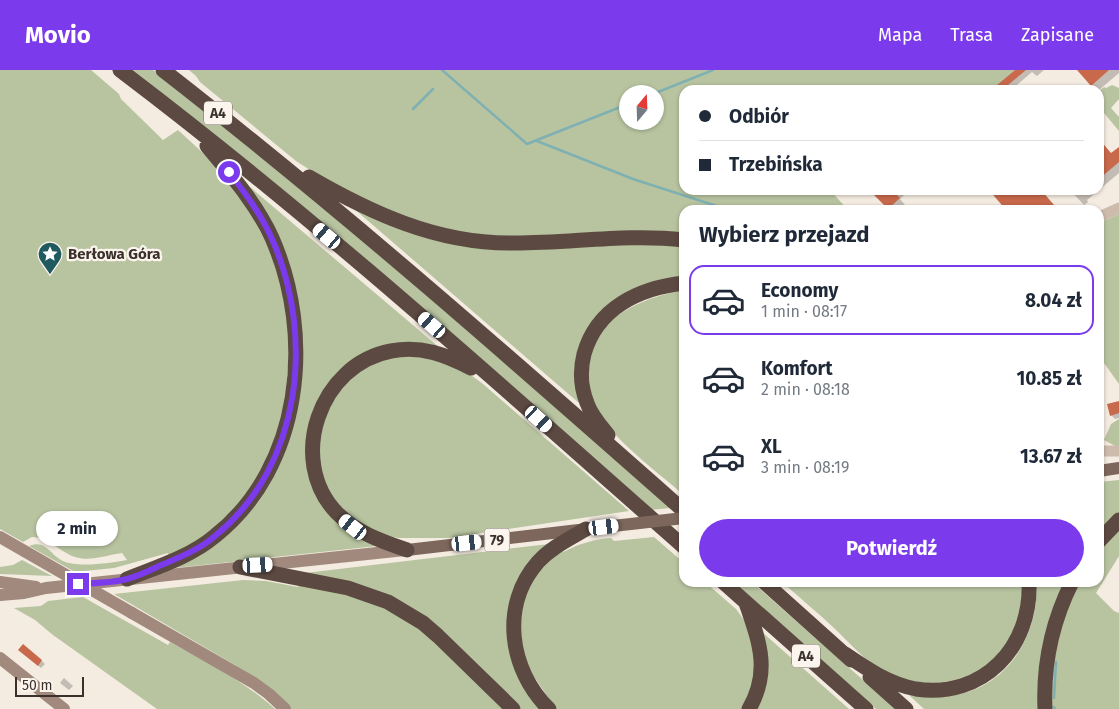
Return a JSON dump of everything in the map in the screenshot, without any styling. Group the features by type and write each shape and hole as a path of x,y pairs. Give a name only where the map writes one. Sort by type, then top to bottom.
{"highway":[{"name":"A4","path":"120,70 315,225 679,543"},
{"name":"A4","path":"164,70 379,245 679,507"},
{"path":"127,579 170,562 200,547 227,526 245,507 264,478 280,446 289,415 294,382 296,346 293,309 281,261 272,238 250,200 186,122"},
{"path":"273,157 371,210 418,229 455,237 508,243 632,237 679,240"},
{"path":"626,460 595,419 587,404 582,374 590,336 600,322 620,304 653,289 679,284"},
{"path":"407,550 370,537 353,527 337,512 322,490 315,471 313,443 317,421 327,397 340,379 358,364 378,354 400,349 423,350 444,354 497,382"},
{"path":"1104,536 1119,520"},
{"path":"549,709 531,686 518,658 513,630 516,602 528,576 538,562 558,545 586,529"},
{"path":"240,567 348,588 388,602 416,619 438,636 512,709"},
{"name":"A4","path":"729,587 866,709"},
{"name":"A4","path":"770,587 906,709"},
{"path":"844,654 877,676 916,689 945,689 972,681 994,669 1004,660 1020,637 1027,615 1029,587"},
{"path":"1045,709 1045,675 1050,645 1056,619 1070,587"},
{"path":"746,602 762,656 760,681 755,698 749,709"}],"main road":[{"path":"1104,470 1119,468"},
{"name":"79","path":"0,595 24,593 46,588 298,562 679,519"},
{"path":"0,537 254,683 270,694 285,709"},
{"name":"79","path":"0,582 46,588"},
{"path":"0,603 24,593"},
{"path":"0,658 64,709"}],"street":[{"path":"1104,215 1119,208"},
{"path":"1104,451 1119,451"}],"green space":[{"path":"0,70 91,70 119,94 121,99 163,140 178,130 217,166 245,202 276,262 291,330 284,414 266,465 248,495 210,533 169,557 168,553 114,568 75,572 29,546 35,544 44,546 63,561 69,563 95,564 127,560 122,553 93,558 75,557 43,539 32,537 23,542 0,529"},
{"path":"128,70 153,70 233,131 320,203 514,370 670,508 650,510"},
{"path":"189,70 1015,70 998,85 679,85 679,195 834,195 844,205 679,205 679,235 532,238 466,234 396,215 332,184 296,161 200,82"},
{"path":"1112,85 1119,88 1119,99 1111,108 1119,117 1119,131 1104,113 1104,87"},
{"path":"250,187 440,348 419,344 334,377 312,477 377,546 165,569 256,500 301,351"},
{"path":"352,207 424,236 679,245 679,279 599,315 579,403"},
{"path":"1119,214 1119,384 1104,363 1104,221"},
{"path":"679,291 679,491 635,454 611,430 594,406 589,376 590,357 596,340 605,327 618,315 633,306"},
{"path":"417,354 460,367 483,384 629,511 448,538 399,538 364,527 335,502 321,473 318,442 327,409 355,372 383,358"},
{"path":"1119,419 1119,448 1104,440 1111,424"},
{"path":"1119,480 1119,514 1104,530 1104,482"},
{"path":"1119,527 1119,556 1104,580 1104,544"},
{"path":"654,537 679,559 679,587 711,587 736,609 747,624 757,670 743,709 556,709 526,665 518,617 532,579 561,549 563,552 587,542 611,538 614,541"},
{"path":"549,544 515,587 507,618 509,644 543,709 518,709 426,621 305,573"},
{"path":"22,560 52,576 0,574 0,567 13,565"},
{"path":"243,580 266,581 298,587 299,584 363,596 420,627 505,709 290,709 235,665 114,594"},
{"path":"739,587 758,587 896,709 876,709"},
{"path":"788,587 1023,587 1016,623 1008,641 996,656 982,668 966,676 946,682 925,683 910,681 885,673 864,657"},
{"path":"1036,587 1066,587 1040,709 924,709 909,695 940,696 959,694 977,688 993,679 1007,667 1027,637 1036,601"},
{"path":"1076,587 1100,587 1096,593 1114,611 1119,613 1119,709 1051,709 1051,676 1062,621"},
{"path":"83,597 168,645 170,642 211,665 238,681 275,709 157,709 53,635 35,620 14,608 41,606 48,601"},
{"path":"761,631 849,709 754,709"}],"building":[{"path":"1015,70 1026,70 1008,85 997,85"},
{"path":"1077,70 1109,70 1092,85"},
{"path":"1104,145 1111,153 1119,147 1119,162 1104,175"},
{"path":"874,195 897,195 900,198 892,205 884,205"},
{"path":"993,195 1045,195 1054,205 1002,205"},
{"path":"1119,401 1119,413 1110,416 1107,404"},
{"path":"23,644 42,660 38,666 18,650"}],"waterway":[{"path":"442,70 527,144 619,108"},
{"path":"664,90 713,70"},
{"path":"413,109 433,89"},
{"path":"537,141 633,179 679,194"},
{"path":"683,195 714,205"},
{"path":"1054,698 1056,662"}],"place":[{"name":"Berłowa Góra","path":"50,275"}],"route":[{"path":"78,584 127,579 170,562 200,547 227,526 253,497 271,467 280,446 289,415 296,367 296,340 292,304 288,283 272,238 250,200 229,172"}]}
